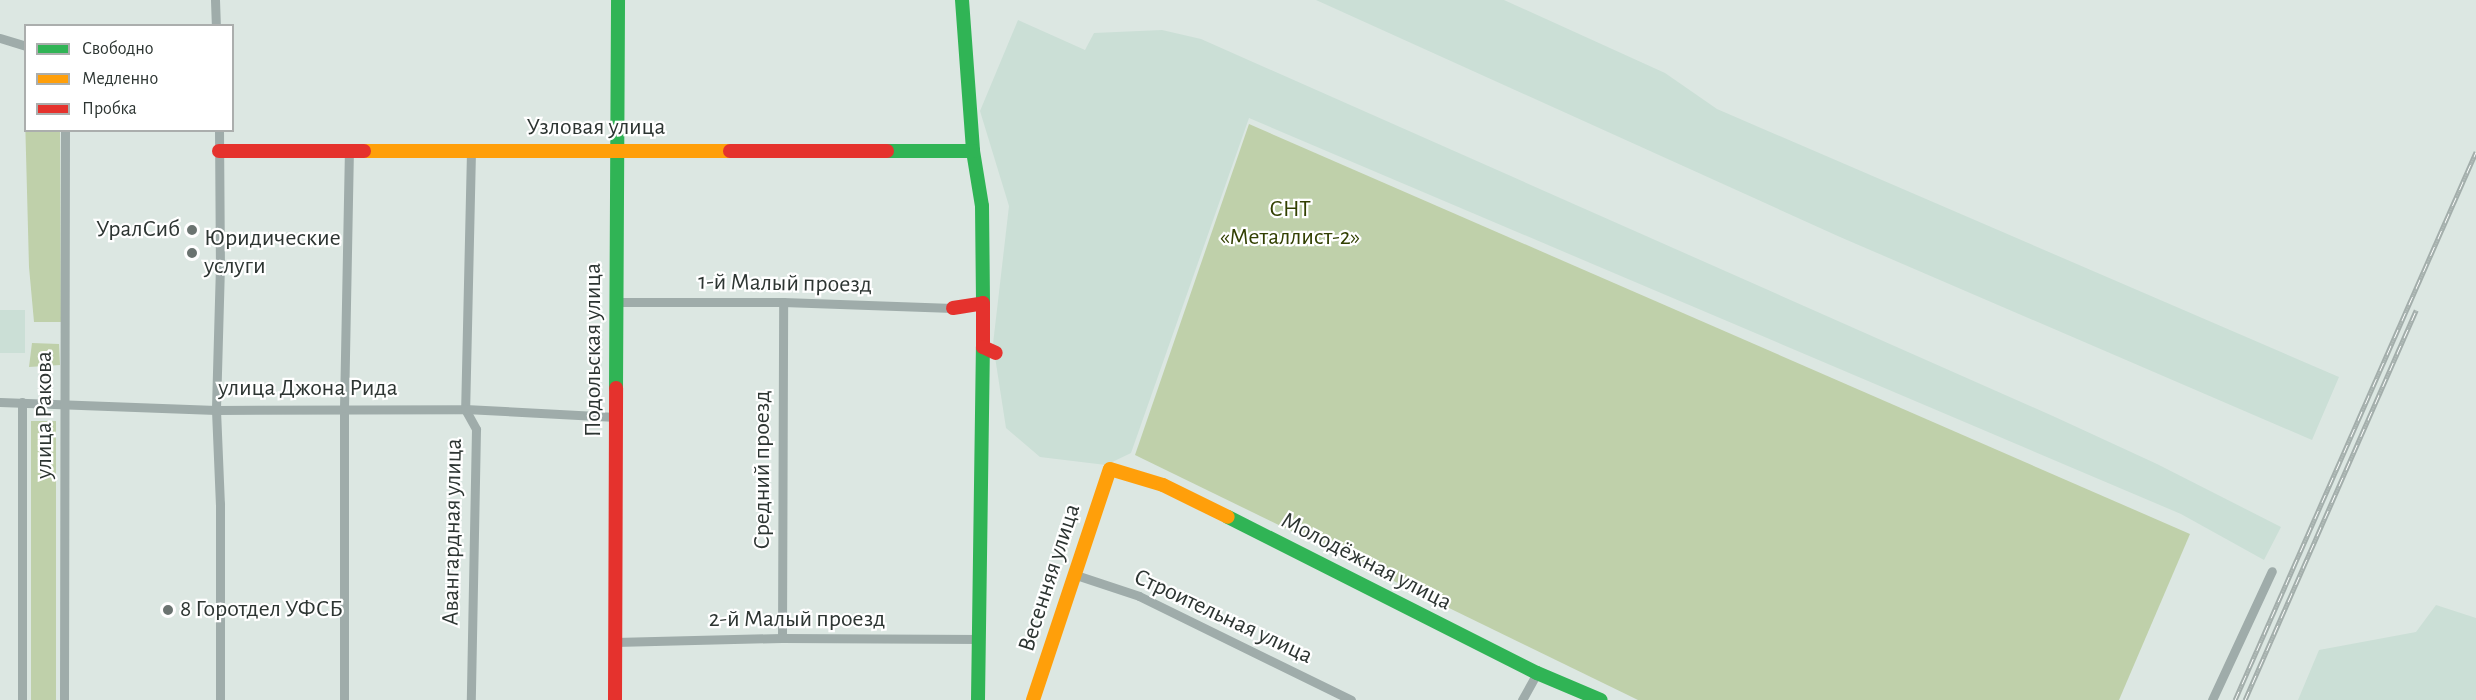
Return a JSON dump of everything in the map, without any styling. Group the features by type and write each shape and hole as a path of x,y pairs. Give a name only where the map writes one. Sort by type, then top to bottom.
{"street":[{"path":"215,0 216,24"},
{"name":"Подольская улица","path":"615,700 618,0"},
{"path":"962,0 974,151 982,206 983,303 989,350 978,700"},
{"path":"0,38 24,45"},
{"name":"улица Ракова","path":"64,700 65,132"},
{"path":"219,132 216,410 220,504 220,700"},
{"name":"Узловая улица","path":"219,151 974,151"},
{"name":"Авангардная улица","path":"471,151 465,409 476,429 471,700"},
{"path":"344,700 344,408 349,152"},
{"name":"1-й Малый проезд","path":"616,302 783,302 953,308"},
{"name":"Средний проезд","path":"782,638 783,302"},
{"path":"953,308 983,303"},
{"name":"улица Джона Рида","path":"0,402 216,410 465,409 616,417"},
{"name":"улица Ракова","path":"22,402 22,700"},
{"name":"Весенняя улица","path":"1033,700 1110,469"},
{"name":"Молодёжная улица","path":"1110,469 1162,485 1537,673 1601,700"},
{"path":"2212,700 2272,570"},
{"name":"Строительная улица","path":"1076,574 1139,596 1351,700"},
{"name":"2-й Малый проезд","path":"615,642 782,638 980,639"},
{"path":"1522,700 1537,673"}],"shaded area":[{"path":"1316,0 1504,0 1665,73 1717,109 2339,377 2312,440 1840,237"},
{"path":"1018,20 1085,50 1094,33 1162,30 1201,39 2055,417 2157,464 2281,527 2264,560 2181,514 1249,118 1131,453 1106,465 1040,457 1006,428 993,344 1009,206 980,111"},
{"path":"0,310 25,310 25,353 0,353"},
{"path":"2436,605 2476,618 2476,700 2298,700 2319,650 2416,632"}],"green space":[{"name":"СНТ «Металлист-2»","path":"1249,124 2190,534 2119,700 1638,700 1135,455"},
{"path":"25,132 60,132 61,322 34,322 29,267"},
{"path":"32,343 59,344 60,365 29,367"},
{"path":"31,421 56,421 56,700 31,700"}],"railway":[{"path":"2235,700 2476,152"},
{"path":"2245,700 2416,310"}],"traffic: fast":[{"path":"616,388 618,0"},
{"path":"962,0 973,151 982,206 983,303"},
{"path":"887,151 973,151"},
{"path":"978,700 983,347"},
{"path":"1228,517 1537,673 1601,700"}],"traffic: slow":[{"path":"364,151 730,151"},
{"path":"1033,700 1110,469 1163,485 1228,517"}],"traffic: jam":[{"path":"219,151 364,151"},
{"path":"730,151 887,151"},
{"path":"953,308 983,303 983,347 996,353"},
{"path":"615,700 616,388"}],"place":[{"name":"УралСиб","path":"192,230"},
{"name":"Юридические услуги","path":"192,253"},
{"name":"8 Горотдел УФСБ","path":"168,610"}]}
